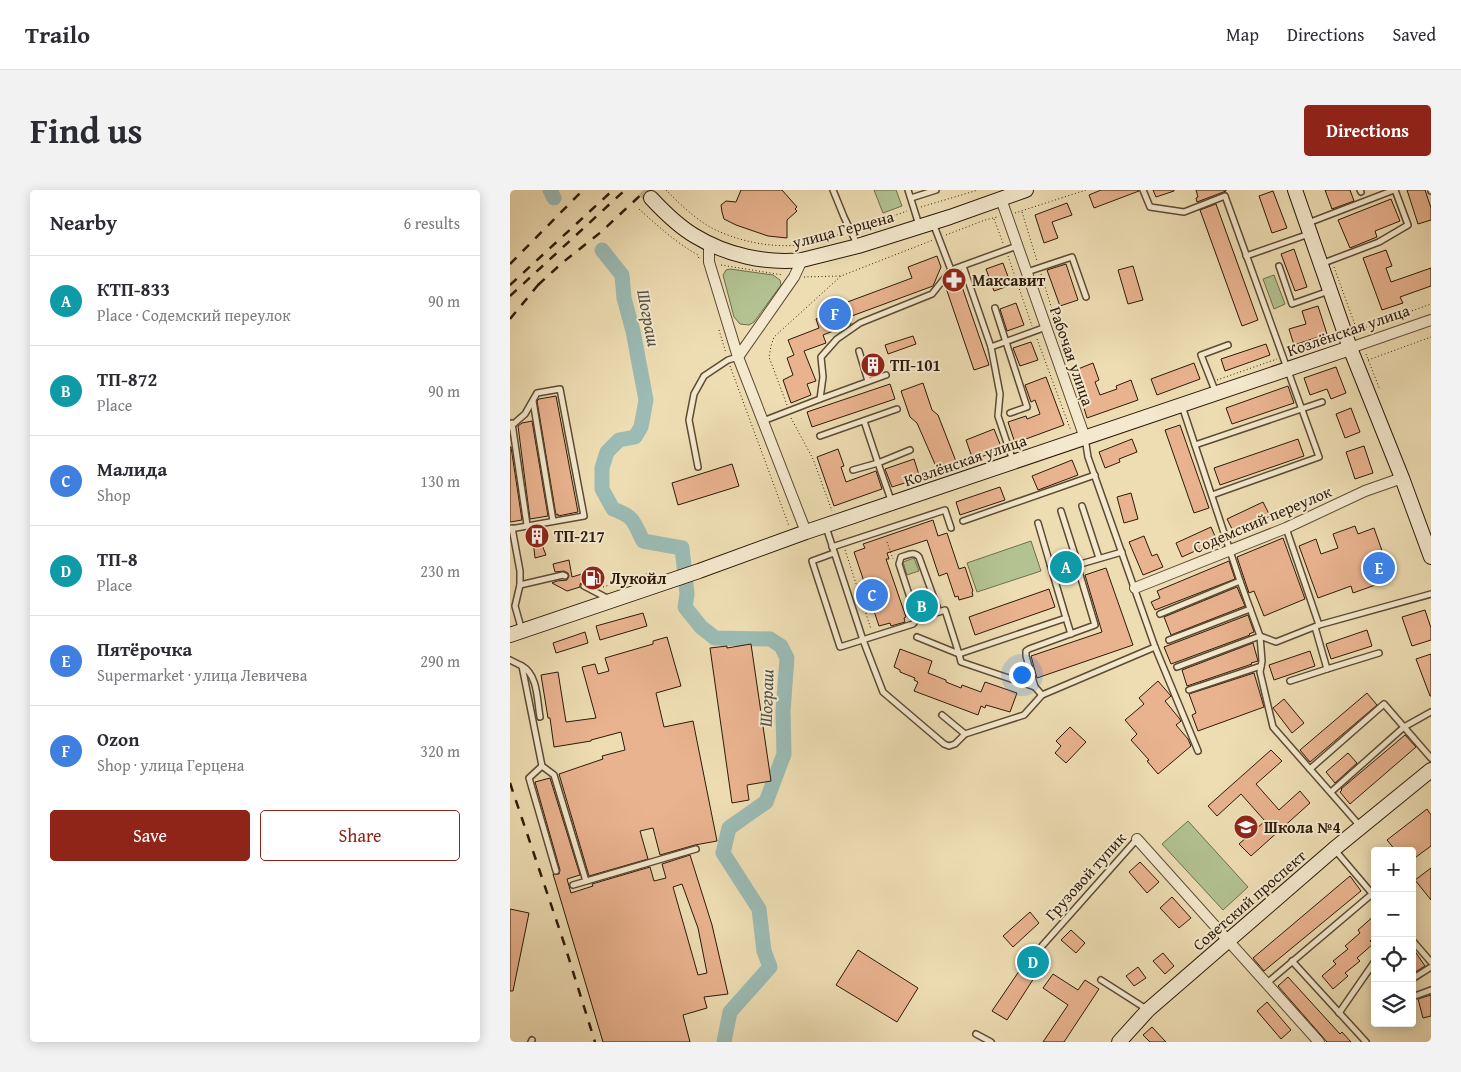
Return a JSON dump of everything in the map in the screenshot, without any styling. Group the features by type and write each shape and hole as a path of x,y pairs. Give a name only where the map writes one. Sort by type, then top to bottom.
{"street":[{"name":"улица Герцена","path":"651,198 676,222 709,244 738,254 774,261 802,260 858,246 1026,190"},
{"path":"1295,190 1308,228 1326,262 1330,290 1356,346 1431,557"},
{"name":"Рабочая улица","path":"1001,199 1085,438"},
{"path":"709,244 709,262 733,358 763,421 806,532"},
{"path":"733,358 794,277 802,260"},
{"name":"Козлёнская улица","path":"516,633 612,600 658,580 699,571 806,532 1431,320"},
{"name":"Содемский переулок","path":"1135,588 1286,528 1365,491 1402,478"},
{"name":"Советский проспект","path":"1119,1042 1148,1010 1334,849 1431,770"},
{"name":"Грузовой тупик","path":"1137,839 1319,1042"}],"lane":[{"path":"833,190 858,246"},
{"path":"908,190 914,209 927,224 951,270"},
{"path":"910,198 936,190"},
{"path":"1143,190 1150,207 1184,212 1225,196 1319,457 1212,495"},
{"path":"1246,256 1394,190 1408,225 1379,242 1326,262"},
{"path":"820,399 823,378 821,357 837,339 860,324 932,294 951,270 1018,246"},
{"path":"1027,273 1072,257 1086,297"},
{"path":"963,266 991,347 1000,394 998,416 1014,462"},
{"path":"1280,266 1292,304 1330,290"},
{"path":"995,308 1027,407 1010,413"},
{"path":"991,347 1046,327"},
{"path":"1216,394 1201,355 1228,345"},
{"path":"859,351 868,381"},
{"path":"698,467 689,420 694,394 704,376 733,358"},
{"path":"763,421 886,375"},
{"path":"516,633 515,606 520,585 520,571 511,528 584,516 560,389 537,393 525,414 511,425 527,525"},
{"path":"533,400 553,521"},
{"path":"1195,444 1322,402"},
{"path":"1182,405 1260,636 1262,661 1260,672 1273,727 1361,827"},
{"path":"820,436 897,409"},
{"path":"864,421 892,503"},
{"path":"1085,438 1088,457 1155,647 1198,751"},
{"path":"853,470 878,463 910,450"},
{"path":"962,521 1095,475"},
{"path":"1082,506 1099,558"},
{"path":"832,547 945,510 951,528"},
{"path":"1035,688 1026,651 1029,648 1093,627 1095,622 1061,512"},
{"path":"1038,523 1071,634"},
{"path":"825,526 863,640 883,692 944,744 949,746 965,734 1024,715 1042,695 1155,647"},
{"path":"1286,528 1317,626 1327,669"},
{"path":"1077,564 1122,552"},
{"path":"834,553 812,561 840,648 913,624 917,619 945,610 961,662 1035,688 1042,695"},
{"path":"917,619 899,564 901,557 913,553 918,555 939,612"},
{"path":"1050,564 1075,555"},
{"path":"520,585 563,575 566,576"},
{"path":"1160,614 1240,581"},
{"path":"584,586 612,600"},
{"path":"1177,667 1260,636 1276,642 1317,626 1431,594"},
{"path":"1169,640 1250,609"},
{"path":"917,637 959,654 1066,618"},
{"path":"1290,681 1379,653"},
{"path":"510,660 530,672 540,717"},
{"path":"522,666 542,766 554,775 586,881"},
{"path":"1189,690 1261,666"},
{"path":"1310,769 1384,704 1431,758"},
{"path":"1331,792 1404,727 1431,712"},
{"path":"942,715 965,734"},
{"path":"542,766 529,778 556,871"},
{"name":"Грузовой тупик","path":"1042,946 1137,839"},
{"path":"572,885 696,849"},
{"path":"1334,849 1371,893"},
{"path":"1267,983 1371,897"},
{"path":"1416,945 1431,962"},
{"path":"1292,961 1366,1042"},
{"path":"1339,1013 1371,967"},
{"path":"1416,976 1431,967"},
{"path":"1101,980 1148,1010"},
{"path":"1416,996 1431,990"},
{"path":"976,1034 990,1042"}],"path":[{"path":"666,190 685,209 710,227 747,241 785,246 825,240 914,209 978,190"},
{"path":"639,209 665,233 698,255 700,264"},
{"path":"1022,212 1065,352"},
{"path":"1326,262 1356,346 1382,396"},
{"path":"720,331 733,358 789,526"},
{"path":"887,542 895,566 899,564"},
{"path":"843,544 874,637"},
{"path":"593,590 649,573 658,580"}],"green space":[{"path":"874,190 896,190 902,206 883,213"},
{"path":"726,270 773,275 780,280 781,285 754,322 749,325 740,324 734,317 723,275"},
{"path":"1274,275 1285,304 1274,309 1263,279"},
{"path":"1031,541 1041,571 977,592 967,563"},
{"path":"914,558 919,571 907,575 903,562"},
{"path":"1188,821 1248,887 1223,910 1162,844"}],"building":[{"path":"741,190 782,190 797,207 795,209 797,211 787,220 787,238 768,236 724,219 721,205 726,201 736,202"},
{"path":"1101,190 1139,191 1094,208 1089,195"},
{"path":"1153,190 1174,190 1174,191 1156,197"},
{"path":"1196,190 1226,190 1226,191 1197,202"},
{"path":"1325,190 1350,190 1354,201 1332,209"},
{"path":"1407,190 1425,190 1431,208 1431,220 1418,224"},
{"path":"1273,191 1287,228 1272,233 1259,196"},
{"path":"1391,199 1400,221 1375,231 1377,237 1350,248 1338,220"},
{"path":"1067,203 1072,215 1052,222 1058,238 1044,243 1035,215"},
{"path":"1216,204 1258,320 1242,326 1200,210"},
{"path":"1294,249 1307,287 1295,291 1281,254"},
{"path":"1386,250 1392,266 1386,268 1391,282 1431,268 1431,286 1400,297 1403,303 1382,310 1363,258"},
{"path":"937,256 941,267 933,286 849,317 851,324 823,335 826,343 804,351 816,381 807,384 811,395 791,403 783,380 793,375 787,358 794,355 788,340 819,328 816,319 844,309 842,304 912,278 908,267"},
{"path":"1003,263 1011,285 994,291 986,269"},
{"path":"1066,264 1078,300 1060,306 1047,270"},
{"path":"1133,266 1143,300 1128,304 1118,270"},
{"path":"959,278 989,365 974,370 945,285 947,282"},
{"path":"1016,303 1024,325 1007,331 1000,309"},
{"path":"1318,306 1327,334 1294,345 1289,329 1306,324 1302,311"},
{"path":"913,336 916,344 888,354 885,345"},
{"path":"1031,342 1038,360 1020,366 1013,348"},
{"path":"1266,344 1270,355 1225,371 1221,359"},
{"name":"ТП-101","path":"878,360 880,367 869,370 867,363"},
{"path":"1093,363 1099,380 1095,382 1100,395 1117,389 1116,386 1131,380 1138,400 1087,418 1073,371"},
{"path":"1194,363 1200,379 1157,395 1151,379"},
{"path":"1336,367 1346,393 1331,399 1327,389 1310,395 1304,378"},
{"path":"1046,377 1064,425 1015,443 1008,422 1026,416 1027,419 1040,414 1035,400 1031,402 1025,385"},
{"path":"923,383 932,410 938,415 957,464 938,471 917,423 910,417 901,391"},
{"path":"890,384 895,399 812,427 807,412"},
{"path":"1288,386 1294,403 1232,424 1226,408"},
{"path":"556,396 578,512 558,516 558,514 556,515 537,401"},
{"path":"1351,408 1360,432 1345,438 1336,414"},
{"path":"532,421 548,516 530,519 518,426"},
{"path":"1180,425 1209,508 1194,513 1165,430"},
{"path":"994,429 1002,449 973,460 966,440"},
{"path":"1132,439 1137,452 1119,459 1120,462 1105,468 1099,452"},
{"path":"1298,439 1304,456 1220,485 1214,468"},
{"path":"1364,446 1373,473 1355,479 1346,452"},
{"path":"510,447 522,520 510,522"},
{"path":"838,449 844,466 841,467 846,482 876,471 882,489 834,506 817,457"},
{"path":"914,459 920,478 892,487 885,469"},
{"path":"1072,460 1078,475 1038,490 1032,476"},
{"path":"732,464 739,486 678,505 672,483"},
{"path":"1000,487 1005,500 960,515 956,502"},
{"path":"1131,493 1138,519 1124,523 1117,497"},
{"path":"1263,502 1270,516 1234,533 1227,519"},
{"path":"933,520 938,536 947,533 959,569 965,567 973,596 959,600 958,596 955,597 947,573 939,576 927,540 887,553 889,559 886,559 906,617 904,618 905,622 891,626 890,623 879,626 854,552 865,548 863,544"},
{"path":"1355,526 1358,534 1374,528 1392,579 1353,593 1351,586 1318,598 1299,546 1316,539 1321,554 1338,548 1333,534"},
{"path":"1211,527 1217,541 1182,557 1176,543"},
{"path":"541,531 542,545 546,555 535,558 532,532"},
{"path":"1144,536 1152,556 1157,554 1163,567 1143,575 1129,542"},
{"path":"1283,538 1305,599 1264,616 1254,591 1249,593 1237,557"},
{"path":"569,560 572,577 585,573 599,581 590,584 583,582 580,584 580,587 567,591 552,583 567,580 569,576 564,571 555,572 553,564"},
{"path":"1229,561 1235,579 1155,610 1151,602 1160,598 1157,591"},
{"path":"1106,568 1133,645 1037,678 1031,656 1102,632 1085,575"},
{"path":"1237,587 1245,606 1171,635 1164,617"},
{"path":"1049,589 1055,607 975,635 969,617"},
{"path":"1425,610 1431,628 1431,640 1412,646 1402,617"},
{"path":"643,613 647,626 600,640 596,626"},
{"path":"1248,615 1254,632 1250,635 1171,664 1164,647"},
{"path":"1367,630 1372,646 1331,659 1326,644"},
{"path":"585,632 588,643 556,653 553,643"},
{"path":"667,637 681,686 656,693 664,727 693,721 717,841 660,855 653,828 640,831 648,859 589,876 559,774 603,759 602,756 625,750 621,732 591,741 554,747 541,675 558,672 566,722 596,718 582,667 595,664 598,674 609,671 605,658 653,644 653,641"},
{"path":"1253,643 1258,661 1187,686 1182,670"},
{"path":"751,644 771,781 747,785 749,800 732,803 710,648 727,646 727,648"},
{"path":"900,649 932,661 928,673 961,688 962,685 981,692 985,682 1017,693 1010,712 986,705 985,708 981,706 978,715 914,691 918,682 914,680 915,678 900,672 900,670 894,667"},
{"path":"1310,651 1315,666 1274,680 1269,665"},
{"path":"1431,654 1431,696 1430,696 1416,659"},
{"path":"1254,673 1264,707 1198,731 1192,715 1196,713 1189,694"},
{"path":"1158,681 1171,696 1165,701 1181,721 1176,725 1188,739 1191,746 1158,774 1147,761 1149,760 1131,740 1137,734 1125,720 1144,704 1139,698"},
{"path":"1367,693 1377,705 1310,762 1300,750"},
{"path":"1284,699 1304,723 1292,733 1273,708"},
{"path":"1070,727 1086,742 1066,763 1055,753 1061,746 1056,741"},
{"path":"1405,735 1416,747 1350,804 1340,792 1341,789"},
{"path":"1271,750 1282,761 1256,784 1279,810 1300,791 1310,803 1251,856 1239,844 1265,821 1241,794 1217,816 1208,806"},
{"path":"1348,753 1357,763 1335,783 1326,772"},
{"path":"550,778 580,875 567,879 571,893 593,886 592,884 650,867 654,881 666,878 662,864 690,855 712,925 728,994 704,997 707,1008 683,1015 690,1042 603,1042 553,874 559,874 560,870 535,782","holes":["682,884 698,928 707,973 698,975 673,887"]},
{"path":"1427,809 1431,815 1431,846 1416,857 1416,847 1393,847 1387,840"},
{"path":"1140,862 1159,882 1147,893 1129,872"},
{"path":"1431,868 1431,900 1416,881"},
{"path":"1350,876 1361,891 1264,971 1253,958"},
{"path":"1172,897 1191,918 1179,928 1160,908"},
{"path":"510,909 529,913 513,991 510,991"},
{"path":"1030,912 1039,923 1013,947 1003,936"},
{"path":"1371,919 1371,946 1357,958 1360,961 1345,973 1348,976 1333,989 1322,976 1336,964 1333,961 1348,949 1345,946 1360,933 1358,930"},
{"path":"1071,930 1085,943 1076,953 1061,940"},
{"path":"858,950 918,988 897,1022 836,985"},
{"path":"1163,953 1174,966 1165,974 1153,961"},
{"path":"1416,953 1425,966 1416,972"},
{"path":"1030,955 1040,962 1030,976 1034,978 1007,1020 992,1011"},
{"path":"1138,967 1146,978 1134,986 1126,976"},
{"path":"1053,974 1078,990 1085,980 1099,989 1064,1042 1043,1042 1068,1005 1043,988"},
{"path":"1288,977 1340,1034 1342,1032 1351,1042 1327,1042 1278,986"},
{"path":"1431,995 1431,1016 1423,1018 1418,999"},
{"path":"1267,1002 1291,1030 1281,1039 1257,1011"},
{"path":"1152,1027 1166,1042 1150,1042 1143,1035"}],"waterway":[{"name":"Шограш","path":"550,190 554,198"},
{"name":"Шограш","path":"602,250 622,275 624,298 633,331 646,400 641,427 635,437 619,440 607,452 602,468 602,489 613,509 630,517 643,541 682,548 687,594 685,607 701,627 715,638 770,639 781,646 787,658 783,711 784,754 766,802 729,828 723,853 759,909 764,951 770,967 730,1012 724,1042"}],"tunnel":[{"path":"644,190 651,198"}],"railway":[{"path":"510,264 583,190"},
{"path":"510,285 613,190"},
{"path":"510,296 625,190"},
{"path":"538,285 601,232 646,190"},
{"path":"510,319 543,279"},
{"path":"510,783 595,1042"}],"place":[{"name":"Максавит","path":"954,280"},
{"name":"Ozon","path":"835,314"},
{"name":"ТП-101","path":"873,365"},
{"name":"ТП-217","path":"537,536"},
{"name":"КТП-833","path":"1066,567"},
{"name":"Пятёрочка","path":"1379,568"},
{"name":"Лукойл","path":"593,578"},
{"name":"Малида","path":"872,595"},
{"name":"ТП-872","path":"922,606"},
{"name":"Школа №4","path":"1246,827"},
{"name":"ТП-8","path":"1033,962"}]}
